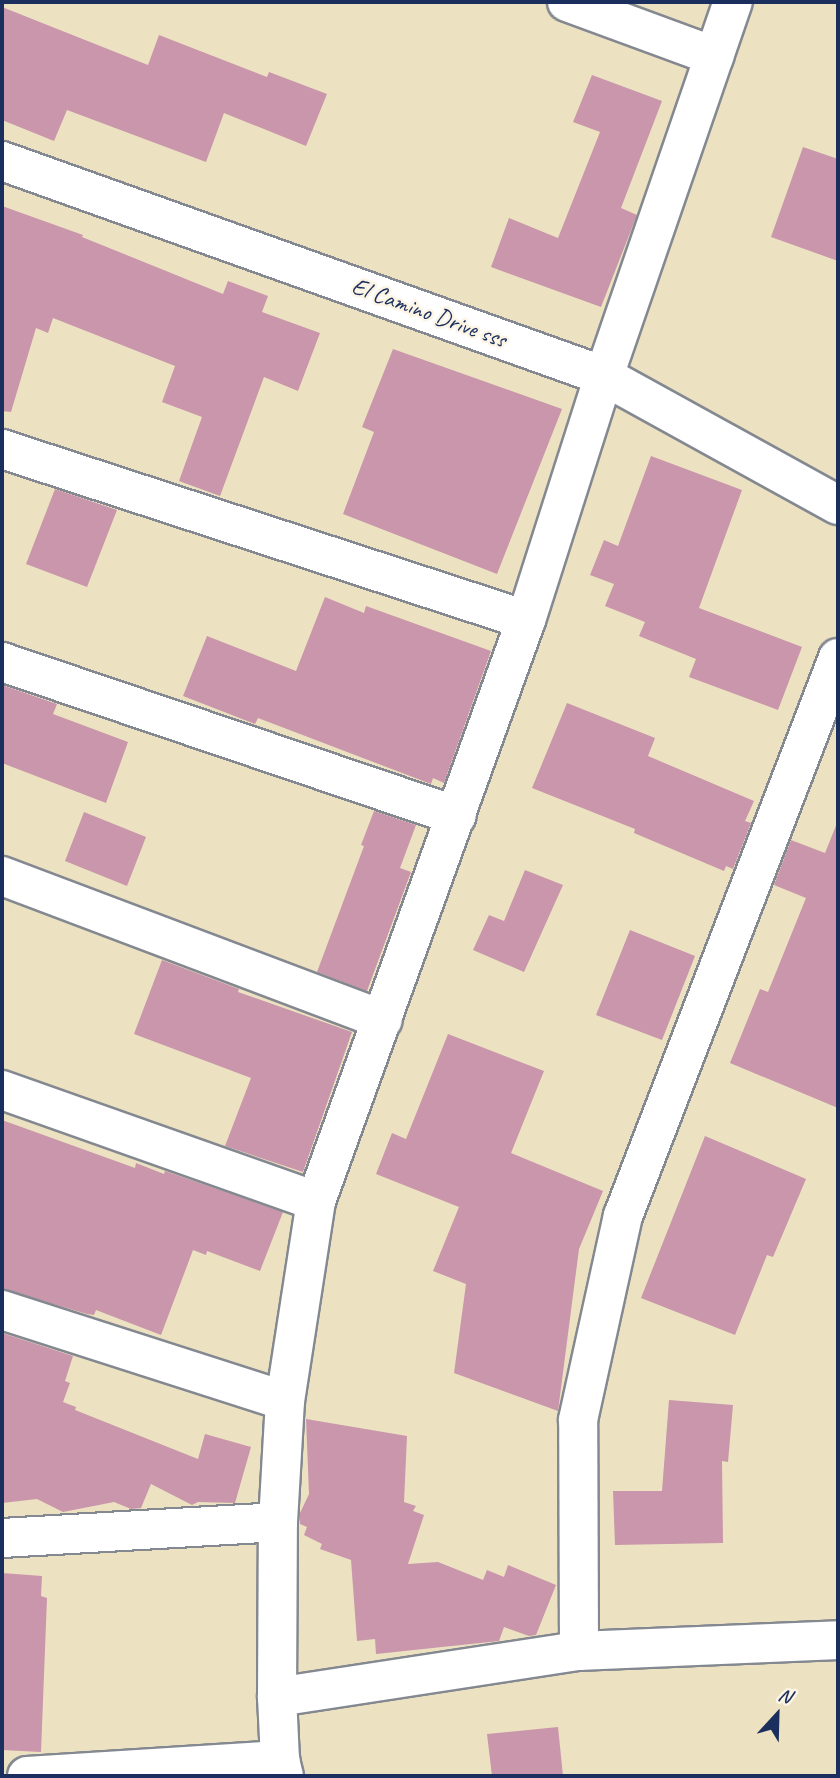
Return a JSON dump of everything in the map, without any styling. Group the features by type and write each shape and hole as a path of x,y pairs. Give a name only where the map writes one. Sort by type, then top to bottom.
{"street":[{"path":"567,2 714,56"},
{"path":"27,1776 282,1768 277,1696 278,1522 285,1401 316,1201 526,620 604,376 733,2"},
{"name":"El Camino Drive sss","path":"2,161 604,376 838,505"},
{"path":"2,449 526,620"},
{"path":"579,1651 578,1420 623,1216 838,658"},
{"path":"2,662 457,816"},
{"path":"2,876 383,1020"},
{"path":"2,1090 316,1201"},
{"path":"2,1310 285,1401"},
{"path":"2,1538 278,1522"},
{"path":"277,1696 579,1651 838,1640"}],"building":[{"path":"2,7 148,65 159,35 267,77 269,72 327,94 306,146 224,113 206,162 67,110 54,141 2,120"},
{"path":"592,75 662,101 621,208 637,215 601,307 491,267 509,218 558,238 600,132 573,122"},
{"path":"803,147 838,159 838,261 771,237"},
{"path":"2,206 83,235 82,237 223,294 228,281 268,296 262,312 320,333 298,391 264,377 220,496 179,481 202,417 162,402 175,366 53,318 48,333 36,328 11,412 2,411"},
{"path":"393,349 562,409 497,574 343,514 374,432 362,427"},
{"path":"651,456 742,490 699,608 802,647 778,710 689,677 696,659 639,636 645,622 605,606 614,584 590,575 604,540 618,546"},
{"path":"55,489 117,510 87,587 26,564"},
{"path":"325,597 364,613 366,606 491,651 444,783 433,778 431,784 258,718 255,724 183,696 207,636 296,671"},
{"path":"2,685 57,704 53,714 128,742 106,803 2,763"},
{"path":"567,703 655,738 648,756 754,801 745,821 751,823 733,869 726,866 724,871 634,833 635,829 532,788"},
{"path":"374,811 416,825 400,868 411,872 367,991 317,972 364,846 361,845"},
{"path":"84,812 146,837 127,886 65,861"},
{"path":"837,823 838,1108 730,1063 760,989 768,992 806,898 774,885 791,840 825,853"},
{"path":"525,870 563,885 524,972 473,950 489,915 504,921"},
{"path":"630,930 695,956 662,1040 596,1015"},
{"path":"162,960 239,989 238,992 352,1032 303,1172 225,1146 251,1078 134,1034"},
{"path":"448,1034 544,1071 511,1153 603,1191 579,1249 558,1411 454,1373 466,1284 433,1271 459,1207 376,1174 392,1133 406,1139"},
{"path":"2,1120 135,1168 136,1163 164,1174 165,1171 283,1212 260,1271 207,1251 206,1255 193,1250 161,1335 96,1310 94,1315 87,1314 2,1289"},
{"path":"705,1136 806,1179 773,1257 767,1255 735,1335 641,1298"},
{"path":"2,1333 73,1356 65,1381 70,1383 63,1402 76,1407 75,1410 198,1459 205,1434 251,1447 235,1503 198,1502 192,1505 151,1484 141,1508 131,1509 114,1502 63,1512 37,1499 2,1503"},
{"path":"669,1400 733,1405 728,1462 722,1461 723,1543 615,1545 613,1491 662,1491"},
{"path":"306,1419 407,1436 404,1502 416,1506 413,1511 424,1515 408,1564 438,1562 483,1580 487,1570 504,1577 508,1565 556,1585 536,1635 529,1636 504,1627 499,1641 376,1654 375,1639 357,1641 351,1560 320,1549 322,1544 304,1535 307,1527 300,1524 300,1513 309,1494"},
{"path":"2,1573 42,1576 41,1596 47,1598 41,1752 2,1750"},
{"path":"558,1727 563,1776 492,1776 487,1734"}]}
